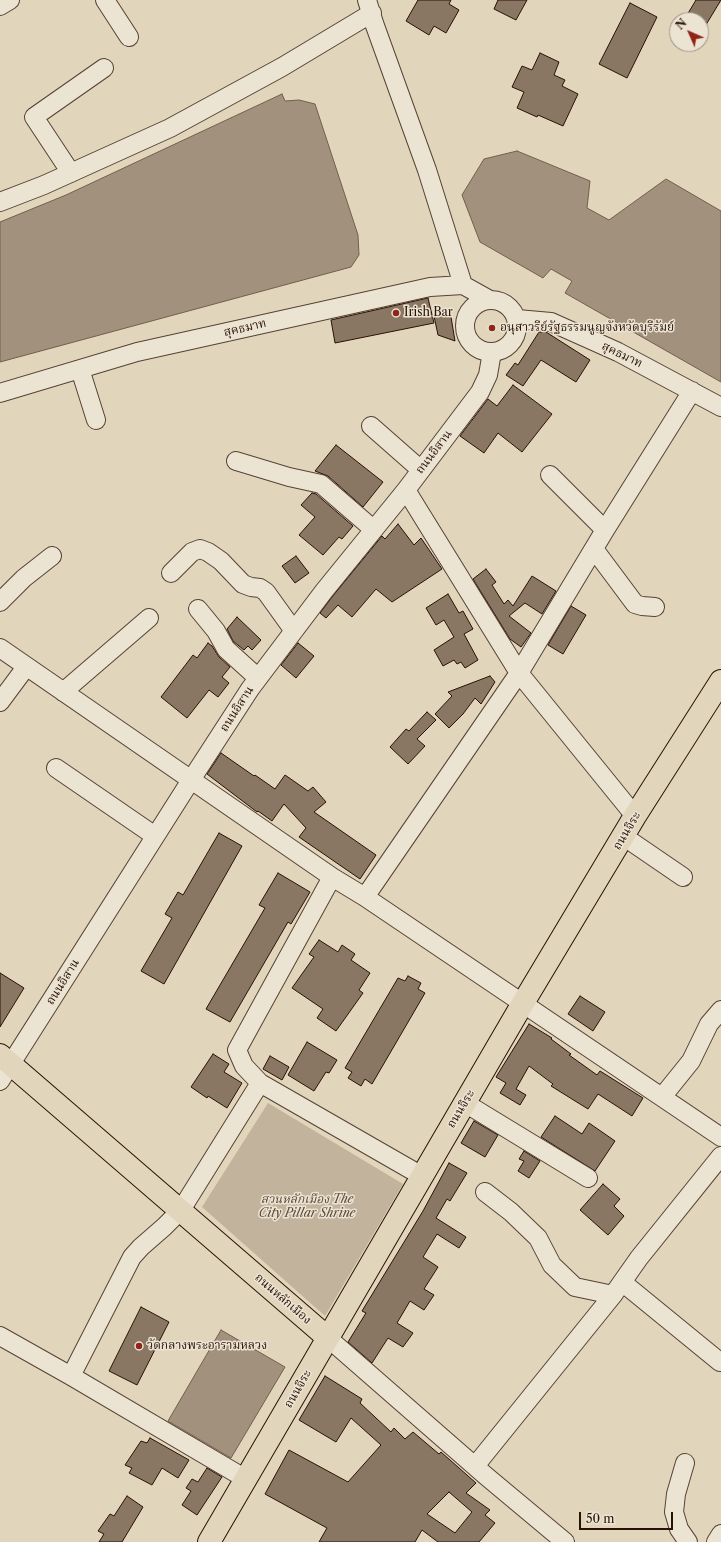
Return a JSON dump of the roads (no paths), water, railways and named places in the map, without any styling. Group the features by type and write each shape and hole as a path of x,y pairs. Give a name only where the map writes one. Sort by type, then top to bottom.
{"main road":[{"name":"ถนนจิระ","path":"209,1542 523,1003 635,816 721,681"},
{"name":"ถนนหลักเมือง","path":"3,1067 181,1210 328,1338"}],"street":[{"path":"0,6 10,0"},
{"path":"105,0 129,37"},
{"path":"0,202 44,185 170,128 282,68 369,6 427,170 463,285 490,300"},
{"path":"71,173 34,117 104,68"},
{"name":"สุคธมาท","path":"0,393 137,352 430,287 463,285"},
{"path":"490,300 499,301 507,305 513,311 517,319 518,328 516,336 511,344 504,349 492,352 480,350 473,345 465,330 469,314 474,307 481,302 490,300"},
{"name":"สุคธมาท","path":"517,319 551,322 618,352 721,407"},
{"name":"ถนนอิสาน","path":"3,1067 258,678 373,529 406,490 480,392 488,375 492,352"},
{"path":"80,369 96,420"},
{"path":"365,897 520,673 605,530 692,391"},
{"path":"371,426 421,470"},
{"path":"236,461 289,477 321,484 373,529"},
{"path":"550,475 605,530"},
{"path":"406,490 520,673 635,816"},
{"path":"171,573 192,552 200,549 208,552 221,561 243,584 260,588 266,592 294,631"},
{"path":"594,549 635,604 655,607"},
{"path":"0,602 24,578 52,556"},
{"path":"198,609 216,631 226,649 258,678"},
{"path":"63,692 149,618"},
{"path":"0,648 332,877 365,897 721,1137"},
{"path":"0,702 26,667"},
{"path":"56,768 155,836"},
{"path":"624,836 683,877"},
{"path":"332,877 237,1050 244,1066 260,1083 422,1176"},
{"path":"662,1097 691,1061 709,1024 721,1010"},
{"path":"71,1376 132,1257 181,1210 260,1083"},
{"path":"465,1103 588,1178"},
{"path":"475,1466 721,1156"},
{"path":"485,1192 511,1212 538,1238 552,1265 575,1287 617,1288 720,1362"},
{"path":"0,1336 71,1376 246,1480"},
{"name":"ถนนหลักเมือง","path":"328,1338 486,1476 565,1542"},
{"path":"685,1463 676,1494 674,1512 679,1529 688,1542"},
{"path":"716,1542 721,1534"}],"place":[{"name":"Irish Bar","path":"396,313"},
{"name":"อนุสาวรีย์รัฐธรรมนูญจังหวัดบุรีรัมย์","path":"492,328"},
{"name":"วัดกลางพระอารามหลวง","path":"139,1346"}],"park label":[{"name":"สวนหลักเมือง The City Pillar Shrine","path":"307,1207"}]}
